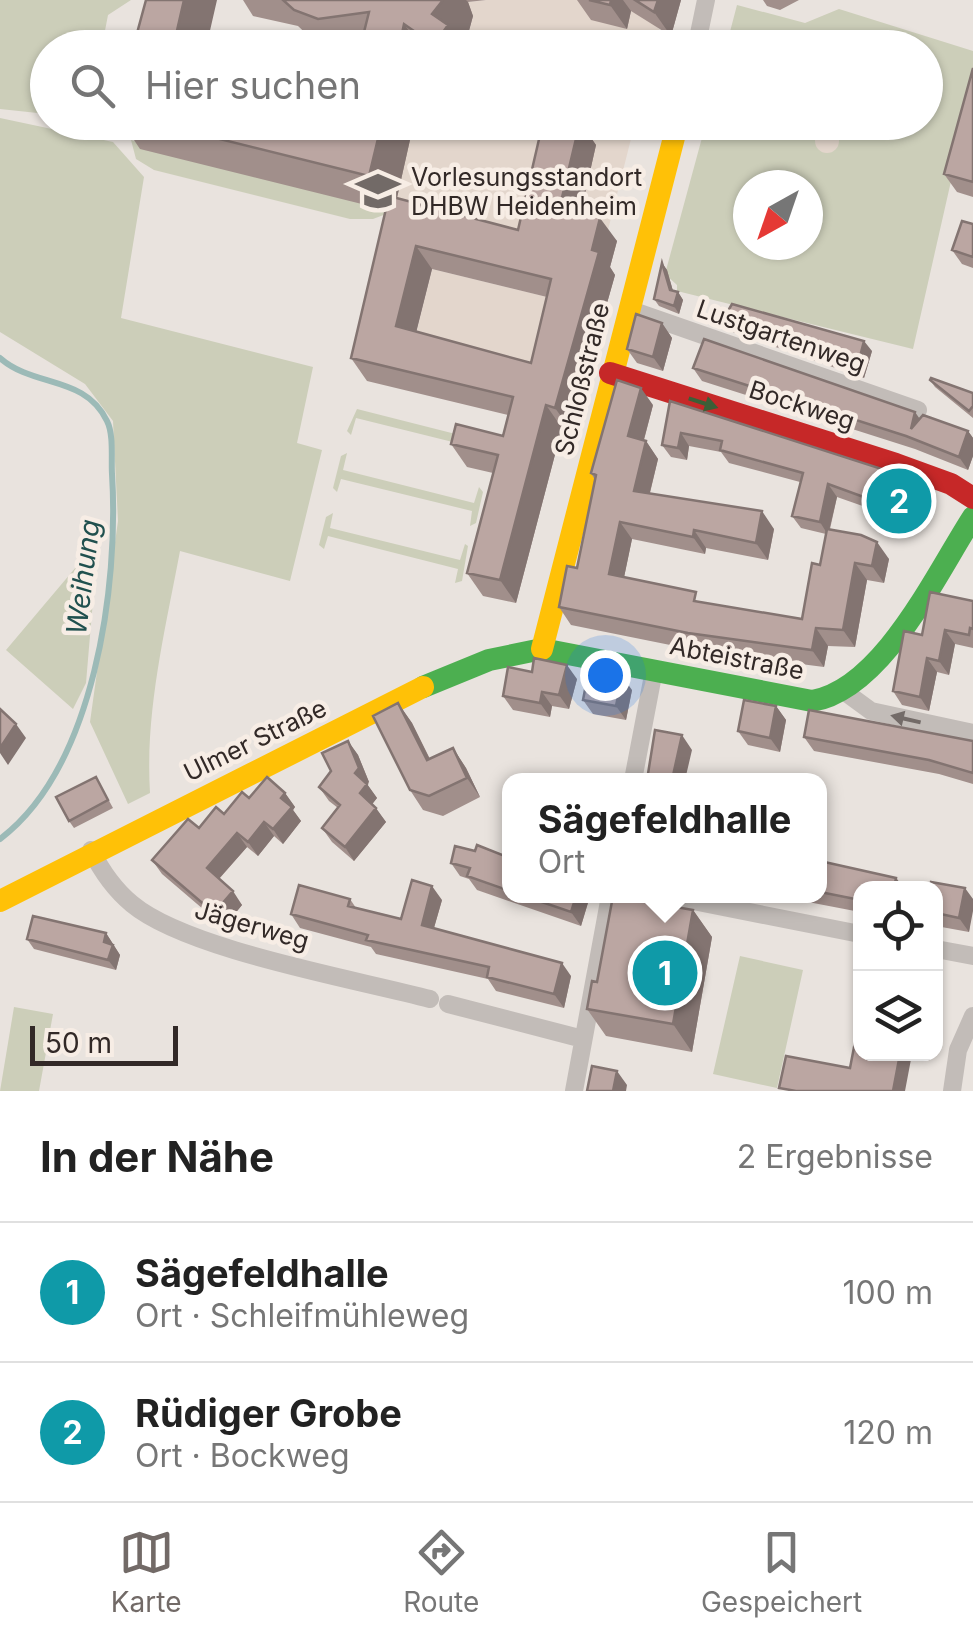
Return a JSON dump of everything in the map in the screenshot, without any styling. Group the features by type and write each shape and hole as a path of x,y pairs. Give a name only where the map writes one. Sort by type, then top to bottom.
{"main road":[{"name":"Schloßstraße","path":"542,649 610,373 673,140"},
{"name":"Bockweg","path":"610,373 896,464 951,484 973,498"},
{"path":"845,692 875,662 973,517"},
{"name":"Abteistraße","path":"542,649 812,701 845,692"},
{"name":"Ulmer Straße","path":"0,901 91,850 478,664 542,649"}],"street":[{"path":"700,30 706,0"},
{"name":"Lustgartenweg","path":"628,309 918,410"},
{"path":"634,773 654,670"},
{"path":"845,692 871,711 973,733"},
{"name":"Jägerweg","path":"91,850 131,904 162,924 206,940 583,1039"},
{"path":"574,1091 609,903"},
{"path":"703,903 853,933"},
{"path":"943,950 973,956"},
{"path":"952,1091 958,1050 973,1016"}],"green space":[{"path":"0,0 131,0 108,15 105,30 30,30 30,112 0,109"},
{"path":"737,5 805,23 839,9 906,30 730,30"},
{"path":"943,42 973,51 973,84 913,349 677,291 677,285 665,274 701,140 943,140"},
{"path":"0,118 30,124 30,140 113,142 144,177 121,318 313,367 297,443 322,450 290,581 180,551 153,702 150,793 128,804 90,722 118,521 113,421 85,384 0,332"},
{"path":"131,140 394,211 373,219 350,219 154,170 136,159"},
{"path":"357,409 495,444 493,452 356,418 351,435 347,431"},
{"path":"347,453 343,470 474,503 479,487 483,492 476,523 470,526 472,511 341,479 337,492 333,488 341,456"},
{"path":"333,513 330,528 460,560 465,544 468,546 462,581 455,583 458,569 328,536 324,549 319,545 326,517"},
{"path":"98,541 86,683 73,709 6,650"},
{"path":"740,956 803,970 777,1088 713,1074"},
{"path":"14,1007 53,1014 39,1091 0,1091"}],"shaded area":[{"path":"596,0 626,29 634,0 660,30 469,30 473,16 468,2"},
{"path":"409,140 631,140 606,238 534,253 394,211"},
{"path":"815,140 839,140 835,149 827,153 815,141"},
{"path":"432,269 568,302 547,385 412,349"}],"building":[{"path":"146,0 184,0 177,30 138,30"},
{"path":"283,0 443,0 432,14 448,25 444,30 413,30 404,24 403,30 364,30 369,12 318,19 294,10"},
{"path":"635,0 658,0 654,12"},
{"path":"973,68 973,182 944,174"},
{"path":"224,140 378,140 369,176"},
{"path":"539,140 576,140 560,206 600,218 592,250 599,252 555,408 546,405 500,580 467,573 498,455 451,444 456,424 503,436 513,397 351,358 389,196 518,230","holes":["416,246 551,279 531,363 396,326"]},
{"path":"962,221 973,224 973,257 952,250"},
{"path":"662,263 670,290 678,292 674,306 654,299"},
{"path":"732,304 864,341 857,368 722,321"},
{"path":"636,314 662,323 653,357 627,349"},
{"path":"704,339 915,412 911,429 923,415 968,431 959,457 906,436 693,368"},
{"path":"931,378 973,393 973,406 969,411"},
{"path":"617,380 641,388 628,436 646,441 634,491 762,511 756,543 694,530 693,537 620,522 609,574 696,592 694,601 802,619 812,563 820,565 827,529 861,535 877,542 872,566 855,563 843,630 816,628 812,650 688,633 559,607 567,566 577,568 596,475 591,473"},
{"path":"670,401 913,479 902,511 828,484 820,522 792,516 803,473 720,450 722,441 681,433 678,448 662,445"},
{"path":"930,592 973,601 973,629 970,628 969,635 945,630 939,661 927,658 920,697 893,691 904,631 922,635"},
{"path":"534,658 567,665 559,695 542,692 540,703 503,696 508,667 532,672"},
{"path":"589,669 622,676 616,706 583,700"},
{"path":"744,700 776,706 770,738 738,731"},
{"path":"398,703 427,760 453,748 467,778 429,796 410,790 373,716"},
{"path":"0,709 16,724 0,748"},
{"path":"809,710 973,741 973,773 929,760 804,737"},
{"path":"655,730 682,735 674,773 648,773"},
{"path":"348,741 359,768 355,773 367,784 360,793 376,808 345,847 322,828 340,805 319,787 331,771 322,753"},
{"path":"96,777 108,800 69,821 56,797"},
{"path":"267,777 285,793 281,798 292,807 273,829 264,822 248,842 237,833 207,868 233,891 214,913 152,860 188,819 199,828 216,807 224,814 242,792 249,798"},
{"path":"477,845 502,855 502,888 467,876 470,868 451,863 455,846 475,851"},
{"path":"827,863 896,878 853,881 853,899 827,893"},
{"path":"412,880 432,886 422,925 562,963 554,994 487,977 489,967 366,940 368,935 291,914 299,885 350,899 348,906 401,919"},
{"path":"943,884 965,888 959,918 943,915"},
{"path":"545,903 574,903 571,912"},
{"path":"612,903 653,903 693,910 673,1024 587,1009 592,981 597,982"},
{"path":"33,916 106,933 104,942 113,945 108,960 27,939"},
{"path":"853,1052 853,1061 899,1061 893,1091 779,1088 786,1056 850,1068"},
{"path":"592,1066 617,1071 613,1091 587,1091"}],"waterway":[{"name":"Weihung","path":"0,358 28,374 72,389 97,406 111,433 113,519 105,619 79,721 59,767 32,807 0,839"}],"traffic: fast":[{"path":"423,687 489,660 542,649 812,701 838,692 884,653 925,597 973,517"}],"traffic: slow":[{"path":"542,649 673,140"},
{"path":"0,901 423,687"}],"traffic: jam":[{"path":"610,373 896,464 951,484 973,498"}],"place":[{"name":"Vorlesungsstandort DHBW Heidenheim","path":"378,191"},
{"name":"Rüdiger Grobe","path":"899,501"},
{"name":"Sägefeldhalle","path":"665,973"}]}
